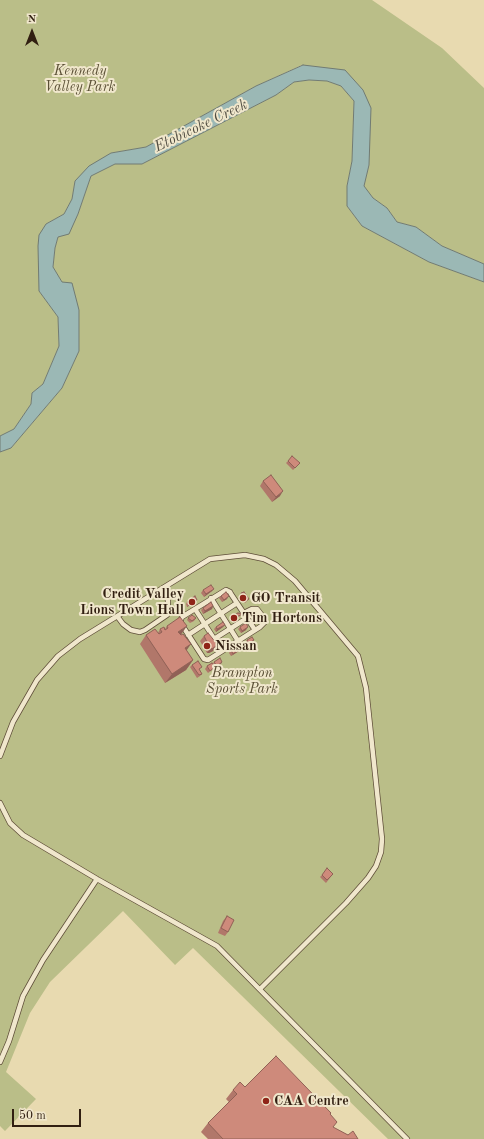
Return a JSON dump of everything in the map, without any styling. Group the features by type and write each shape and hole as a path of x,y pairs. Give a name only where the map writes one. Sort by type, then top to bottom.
{"lane":[{"path":"0,756 13,722 37,680 58,656 80,639 210,559 235,555 245,555 264,559 276,565 301,587 358,656 366,688 382,839 382,852 376,866 368,878 346,903 260,989"},
{"path":"117,616 123,624 131,630 140,632 145,630 167,615 168,601 165,587"},
{"path":"244,613 255,608 258,609 264,618 264,624 255,630 238,641 222,651 209,660 205,660 181,624 180,620 223,590 227,590 255,630"},
{"path":"211,598 238,641"},
{"path":"188,635 237,603"},
{"path":"195,609 222,651"},
{"path":"214,639 247,618"},
{"path":"0,803 10,823 23,835 97,879 217,946 406,1139"},
{"path":"0,1062 9,1041 23,996 43,960 97,879"}],"green space":[{"name":"Kennedy Valley Park","path":"0,0 372,0 442,48 484,88 484,264 442,246 416,227 397,222 387,208 373,198 363,186 369,165 363,90 302,65 256,86 146,147 111,153 75,181 72,199 64,214 46,224 39,291 58,317 59,346 43,384 32,393 31,404 14,429 0,436"},
{"name":"Brampton Sports Park","path":"309,80 327,81 341,86 354,101 352,161 347,186 347,206 362,226 429,262 484,282 484,1139 388,1139 193,948 175,965 123,911 50,982 30,1013 6,1072 36,1099 5,1131 0,1126 0,452 11,448 62,388 79,351 62,282 53,268 55,248 58,237 78,214 91,176 115,164 142,164 276,95 294,82"}],"water":[{"name":"Etobicoke Creek","path":"303,65 345,70 363,90 371,108 369,165 364,186 373,198 387,208 397,222 416,227 442,246 484,264 484,282 429,262 362,226 347,206 347,186 352,161 354,101 341,86 327,81 309,80 294,82 276,95 142,164 115,164 91,176 78,214 69,234 58,237 53,267 62,282 72,283 79,310 79,351 62,388 11,448 0,452 0,436 14,429 31,404 32,393 43,384 59,346 58,317 39,291 39,235 46,224 64,214 72,199 75,181 89,166 111,153 146,147 256,86"}],"building":[{"path":"292,456 300,463 295,468 288,461"},
{"path":"271,475 283,491 276,497 263,481"},
{"path":"211,585 214,589 206,594 203,590"},
{"path":"226,592 229,596 224,600 221,596"},
{"path":"244,592 249,599 246,601 241,593"},
{"path":"195,596 197,600 189,604 187,602"},
{"path":"211,602 213,606 205,611 203,608"},
{"path":"238,613 242,614 233,619 234,615"},
{"path":"192,615 196,618 192,621 188,618"},
{"path":"180,617 187,626 178,632 181,635 183,634 191,644 185,648 193,660 172,674 146,635 155,629 159,634 162,632 160,629 164,627 165,630 168,628 167,626"},
{"path":"223,622 225,625 217,629 216,627"},
{"path":"246,623 248,627 242,631 240,627"},
{"path":"208,633 217,644 212,649 204,636"},
{"path":"252,637 254,640 249,643 247,640"},
{"path":"238,646 240,649 233,654 231,650"},
{"path":"220,658 222,662 217,666 214,662"},
{"path":"198,661 202,667 199,669 202,674 199,675 192,665"},
{"path":"212,663 215,667 210,671 207,666"},
{"path":"327,868 333,874 327,880 322,875"},
{"path":"227,916 234,920 228,932 221,928"},
{"name":"CAA Centre","path":"276,1056 331,1113 330,1114 337,1122 333,1127 348,1135 353,1131 358,1139 223,1139 208,1123 237,1094 233,1090 240,1082 245,1087"}],"place":[{"name":"GO Transit","path":"243,598"},
{"name":"Credit Valley Lions Town Hall","path":"192,602"},
{"name":"Tim Hortons","path":"234,618"},
{"name":"Nissan","path":"207,646"},
{"name":"CAA Centre","path":"266,1101"}]}
